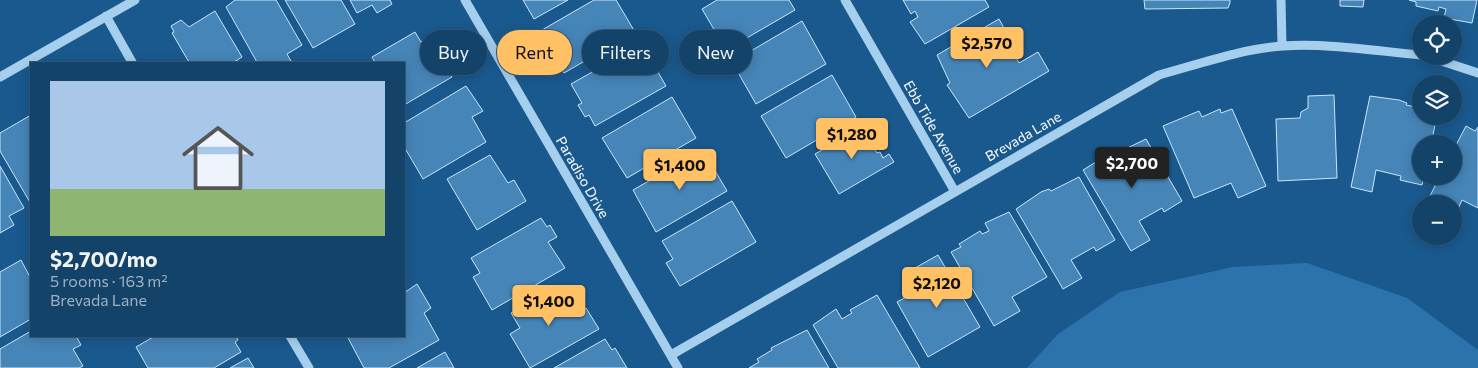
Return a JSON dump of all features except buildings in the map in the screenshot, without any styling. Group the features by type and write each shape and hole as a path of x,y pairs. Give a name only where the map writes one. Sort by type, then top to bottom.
{"street":[{"path":"0,77 135,0"},
{"name":"Paradiso Drive","path":"465,0 678,368"},
{"name":"Ebb Tide Avenue","path":"845,0 954,190"},
{"path":"1280,0 1282,46"},
{"path":"106,16 132,62"},
{"name":"Brevada Lane","path":"671,355 954,190 1159,75 1222,58 1282,46 1340,48 1412,54"},
{"path":"1452,65 1478,74"},
{"path":"291,337 309,368"}],"shaded area":[{"path":"1307,263 1407,298 1478,350 1478,368 1027,368 1058,334 1120,292 1233,267"}]}
